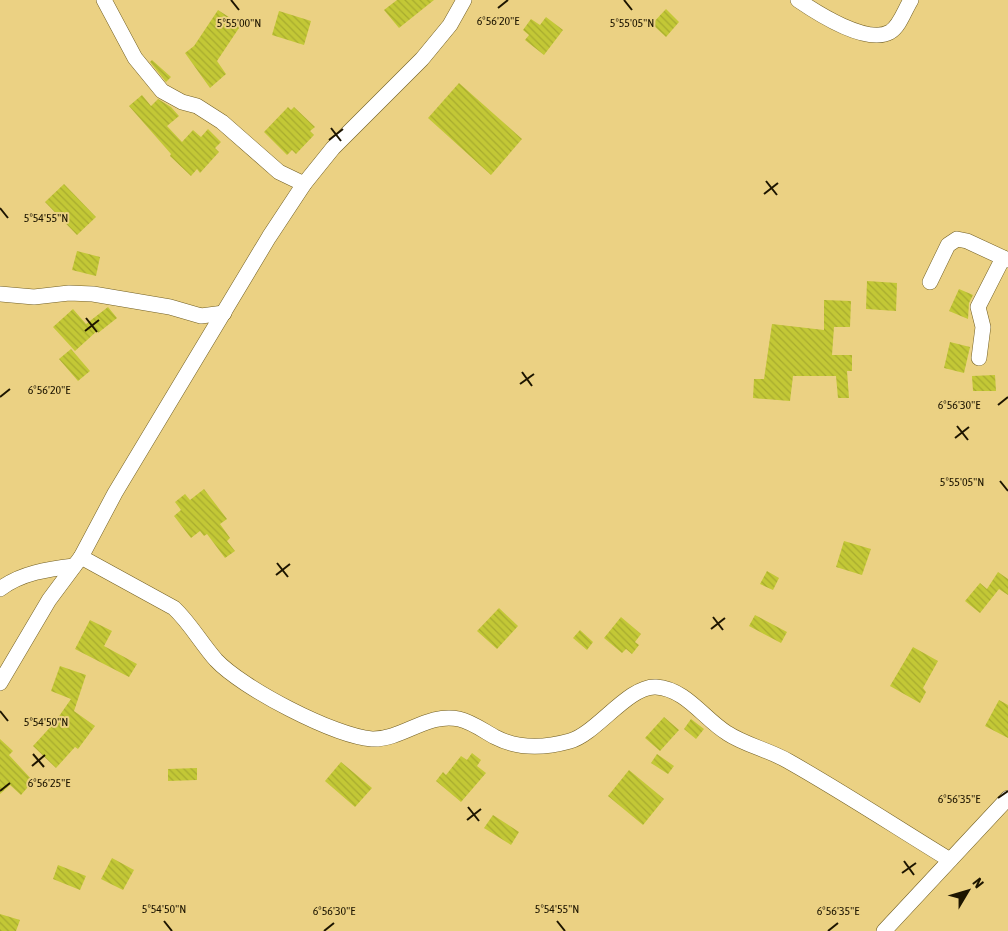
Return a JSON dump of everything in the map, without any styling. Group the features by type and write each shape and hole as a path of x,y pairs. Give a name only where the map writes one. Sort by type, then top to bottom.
{"street":[{"path":"104,0 135,58 162,90 182,102 197,106 222,122 279,172 304,184"},
{"path":"0,684 49,600 77,561 115,493 269,237 304,184 334,148 422,59 450,25 464,0"},
{"path":"798,0 857,31 872,34 890,32 896,26 912,0"},
{"path":"930,282 948,245 957,239 967,240 1005,259 978,307 983,327 979,358"},
{"path":"0,294 34,297 69,293 93,294 170,307 201,316 224,313"},
{"path":"201,316 213,332"},
{"path":"0,589 19,578 77,561 174,608 186,619 217,661 245,684 292,710 346,732 371,739 386,738 438,719 458,718 509,744 522,747 557,744 582,736 617,706 637,693 654,686 671,689 691,702 727,733 786,759 950,860"},
{"path":"884,931 1008,798"}],"building":[{"path":"397,0 434,0 399,28 384,10"},
{"path":"666,9 679,22 666,37 652,24"},
{"path":"218,10 241,25 217,61 226,74 210,88 185,53 194,46"},
{"path":"279,11 311,21 304,45 272,35"},
{"path":"546,17 563,30 544,55 525,40 529,35 523,30 531,19 540,25"},
{"path":"152,60 171,77 166,82 150,62"},
{"path":"459,83 522,139 491,175 428,118"},
{"path":"142,95 151,106 158,99 171,107 179,116 167,126 182,142 193,130 201,137 208,129 221,142 215,148 219,152 200,173 197,169 191,176 170,156 171,154 129,106"},
{"path":"288,107 291,110 294,107 315,127 310,131 314,135 296,154 292,150 287,155 264,132"},
{"path":"64,184 96,217 77,235 45,202"},
{"path":"77,251 100,257 96,276 72,270"},
{"path":"867,281 897,283 896,311 866,309"},
{"path":"959,289 973,295 969,303 968,319 949,311"},
{"path":"824,300 851,301 850,327 834,327 832,355 852,355 852,371 847,371 849,398 838,398 836,376 793,376 790,401 753,398 754,379 764,379 772,324 824,330"},
{"path":"108,307 117,318 98,333 97,331 75,351 53,327 73,309 86,324"},
{"path":"950,342 970,347 964,373 944,368"},
{"path":"71,349 90,371 78,381 59,359"},
{"path":"995,375 996,391 973,391 972,376"},
{"path":"204,489 227,519 220,524 230,538 227,541 235,551 225,558 207,534 204,536 200,531 191,538 174,516 181,510 175,502 185,494 190,500"},
{"path":"844,541 871,549 862,575 836,567"},
{"path":"767,571 779,578 773,590 760,584"},
{"path":"998,572 1008,579 1008,595 999,589 980,613 965,601 980,583 987,589"},
{"path":"499,608 518,626 497,649 477,631"},
{"path":"755,615 787,632 781,643 749,626"},
{"path":"621,617 641,634 635,642 639,645 632,654 626,649 622,653 604,638"},
{"path":"90,620 112,631 104,646 137,664 129,677 75,649"},
{"path":"580,630 593,642 587,650 573,638"},
{"path":"913,647 938,661 923,688 926,692 920,703 890,686"},
{"path":"60,666 86,675 74,711 95,726 78,749 75,747 56,768 33,746 55,722 71,699 51,691"},
{"path":"999,700 1008,705 1008,738 985,726"},
{"path":"664,717 679,730 660,751 645,738"},
{"path":"691,719 704,729 696,739 684,729"},
{"path":"0,739 13,751 9,755 33,781 21,795 10,785 0,794"},
{"path":"472,753 481,760 477,766 486,773 461,802 436,781 443,772 446,775 461,756 467,760"},
{"path":"657,754 674,766 668,774 651,763"},
{"path":"341,762 372,788 355,807 325,781"},
{"path":"197,768 197,780 168,781 168,769"},
{"path":"629,770 664,799 643,825 608,796"},
{"path":"493,815 519,832 511,845 484,828"},
{"path":"112,858 134,870 123,890 101,879"},
{"path":"58,865 86,876 80,890 53,879"},
{"path":"0,914 20,920 16,931 0,931"}]}
